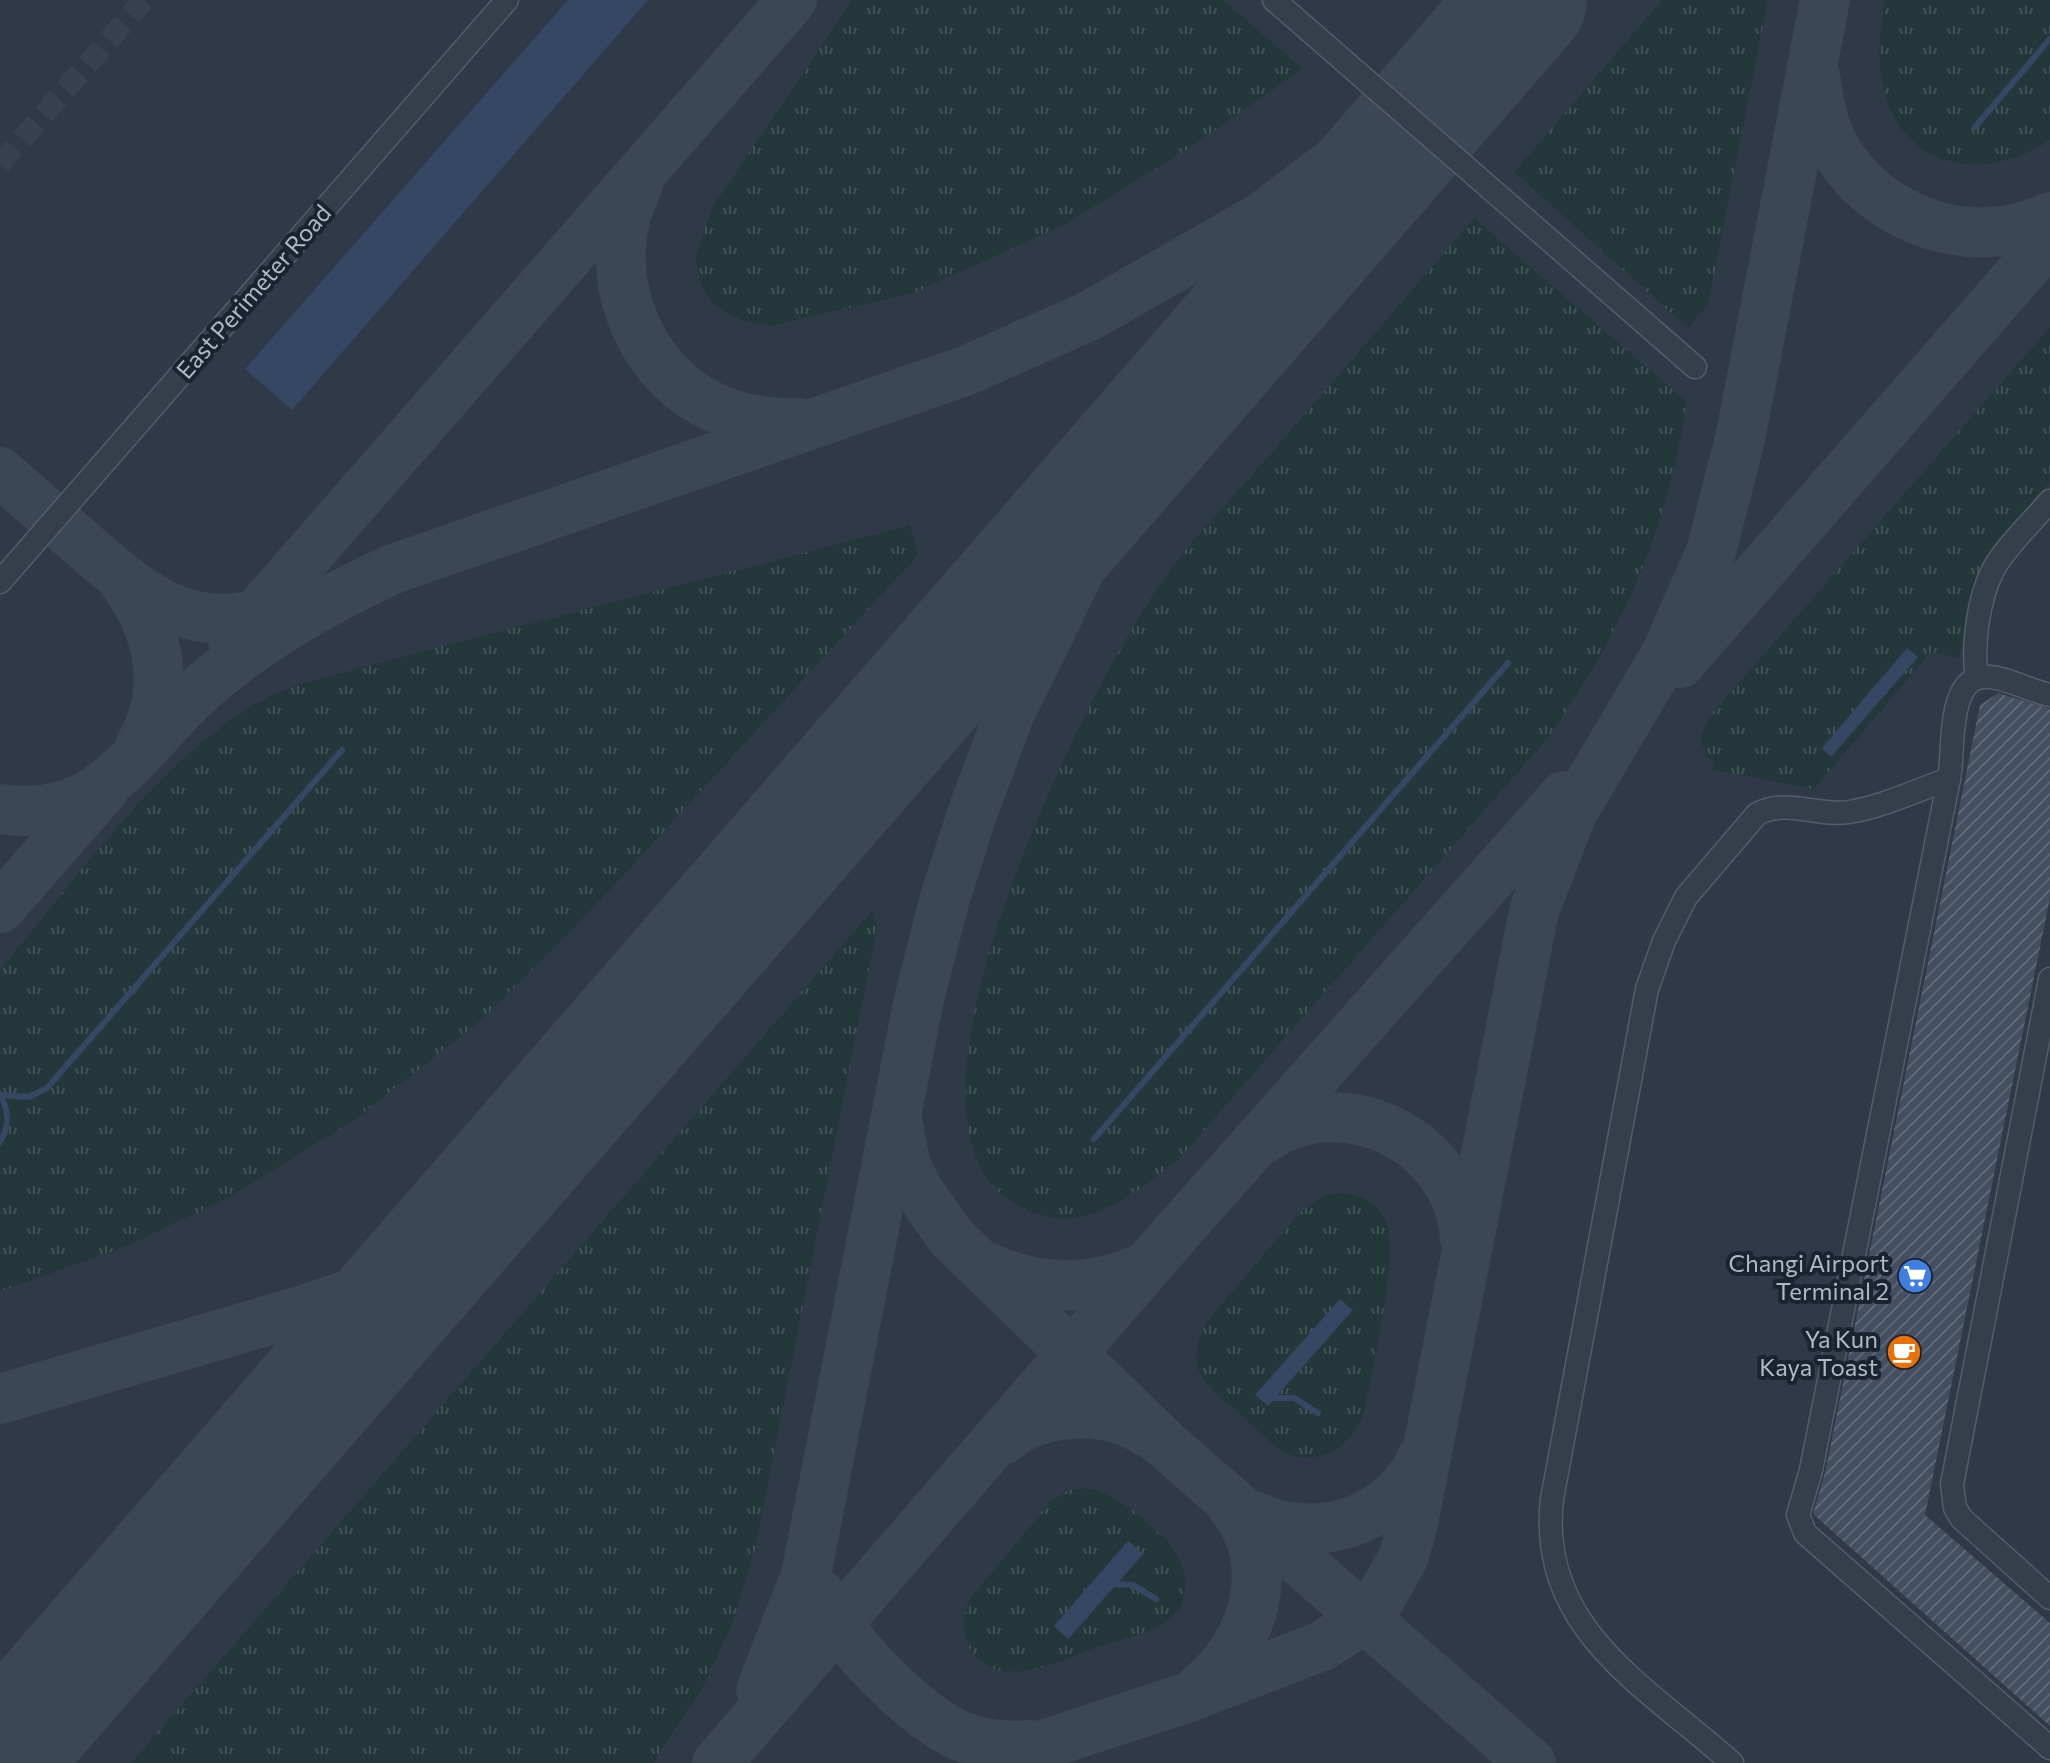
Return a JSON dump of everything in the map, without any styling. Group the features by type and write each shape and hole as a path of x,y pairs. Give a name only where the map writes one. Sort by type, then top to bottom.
{"lane":[{"name":"East Perimeter Road","path":"0,582 507,0"},
{"path":"1274,0 1695,367"},
{"path":"1977,678 1975,647 1989,580 2002,557 2050,501"},
{"path":"2050,695 1991,677 1970,681 1958,695 1949,779 1798,1522 1805,1533 2050,1748"},
{"path":"1732,1763 1596,1644 1569,1607 1555,1573 1551,1545 1552,1499 1647,989 1664,941 1686,897 1757,814 1790,806 1851,812 1949,779"},
{"path":"2050,979 1952,1484 1955,1508 1962,1519 2050,1598"}],"shaded area":[{"path":"0,0 2050,0 2050,1763 0,1763"}],"green space":[{"path":"852,0 1223,0 1303,69 1191,147 1066,224 914,293 771,326 742,321 714,305 700,283 695,257 713,206"},
{"path":"1662,0 1768,0 1708,305 1688,328 1514,172"},
{"path":"1885,0 2050,0 2050,140 2027,153 2003,161 1979,164 1956,163 1914,143 1898,124 1883,88 1880,50"},
{"path":"1474,218 1687,402 1667,494 1638,578 1599,658 1548,738 1178,1160 1141,1188 1102,1210 1082,1217 1039,1215 1015,1204 976,1158 966,1087 977,1000 1005,904 1042,808 1083,719 1123,645 1180,557"},
{"path":"2050,327 2050,482 1979,570 1959,658 1931,652 1814,789 1713,770 1714,761 1707,757 1700,739 1708,718","holes":["1907,649 1917,657 1831,756 1822,749"]},
{"path":"910,525 918,555 595,906 483,1019 351,1122 232,1196 125,1247 0,1291 0,970 127,816 201,743 239,715 277,693 307,682"},
{"path":"872,911 877,928 756,1545 734,1619 704,1685 654,1763 131,1763"},
{"path":"1347,1193 1364,1199 1378,1209 1386,1220 1390,1236 1387,1286 1372,1374 1363,1417 1350,1438 1319,1457 1294,1456 1271,1443 1210,1388 1198,1368 1197,1349 1208,1320 1299,1213 1328,1194"},
{"path":"1085,1488 1108,1495 1128,1507 1165,1539 1183,1568 1183,1601 1169,1619 1152,1629 1048,1666 1015,1672 985,1664 972,1652 966,1640 964,1620 969,1600 1051,1501 1069,1490","holes":["1128,1542 1142,1555 1069,1639 1054,1626"]}],"water":[{"path":"568,0 648,0 292,410 245,369"},
{"path":"1907,648 1918,657 1831,757 1822,748"},
{"path":"1340,1299 1353,1310 1268,1406 1255,1395"},
{"path":"1128,1541 1143,1554 1068,1639 1054,1626"}],"building":[{"name":"Changi Airport Terminal 2","path":"1998,693 2050,709 2050,898 1925,1515 2050,1623 2050,1726 1813,1514 1825,1473 1980,705"}],"waterway":[{"path":"1975,127 2050,39"},
{"path":"1094,1139 1508,663"},
{"path":"1,1095 29,1097 47,1088 342,750"},
{"path":"0,1094 7,1118 0,1142"},
{"path":"1270,1398 1294,1398 1318,1413"},
{"path":"1112,1584 1133,1585 1156,1599"}],"taxiway":[{"path":"233,641 792,0"},
{"path":"987,1763 1189,1697 1322,1646 1350,1628 1380,1599 1403,1558 1412,1528 1534,911 1572,813 1665,656 1711,552 1740,439 1825,0"},
{"path":"0,809 50,809 70,804 96,791 126,766 196,693 242,656 315,609 393,569 965,371 1089,316 1262,217 1480,52"},
{"path":"1815,76 1826,129 1846,165 1868,189 1894,208 1923,222 1955,230 1987,232 2019,228 2050,217"},
{"path":"638,185 626,215 621,246 622,278 629,309 642,339 660,365 682,388 709,405 753,420 798,423"},
{"path":"1680,663 2050,239"},
{"path":"761,1690 806,1575 919,999 945,898 973,811 1009,715 1091,548 1130,485 1241,327"},
{"path":"0,472 130,584 172,609 219,619 245,617 274,609"},
{"path":"124,582 146,621 158,662 156,704 140,746"},
{"path":"0,908 104,789"},
{"path":"717,1763 1176,1233 1564,796"},
{"path":"1262,1140 1294,1124 1327,1117 1361,1120 1392,1131 1420,1150 1443,1174 1458,1205 1465,1239"},
{"path":"898,1125 905,1162 916,1187 951,1237 1165,1444 1531,1763"},
{"path":"987,1267 1027,1281 1067,1285 1107,1280 1147,1266"},
{"path":"0,1399 307,1309 423,1269"},
{"path":"1004,1439 1036,1421 1074,1414 1113,1417 1147,1432"},
{"path":"1251,1515 1275,1524 1300,1528 1325,1528 1350,1522 1393,1498 1410,1479 1423,1456"},
{"path":"1199,1689 1234,1650 1254,1604 1257,1579 1254,1554 1246,1529 1232,1506"},
{"path":"821,1595 830,1613 862,1655 924,1714 971,1740 996,1745 1030,1745"}],"runway":[{"path":"0,1756 1525,0"}],"tunnel":[{"path":"0,164 144,0"}],"place":[{"name":"Changi Airport Terminal 2","path":"1915,1276"},
{"name":"Ya Kun Kaya Toast","path":"1904,1352"}]}
